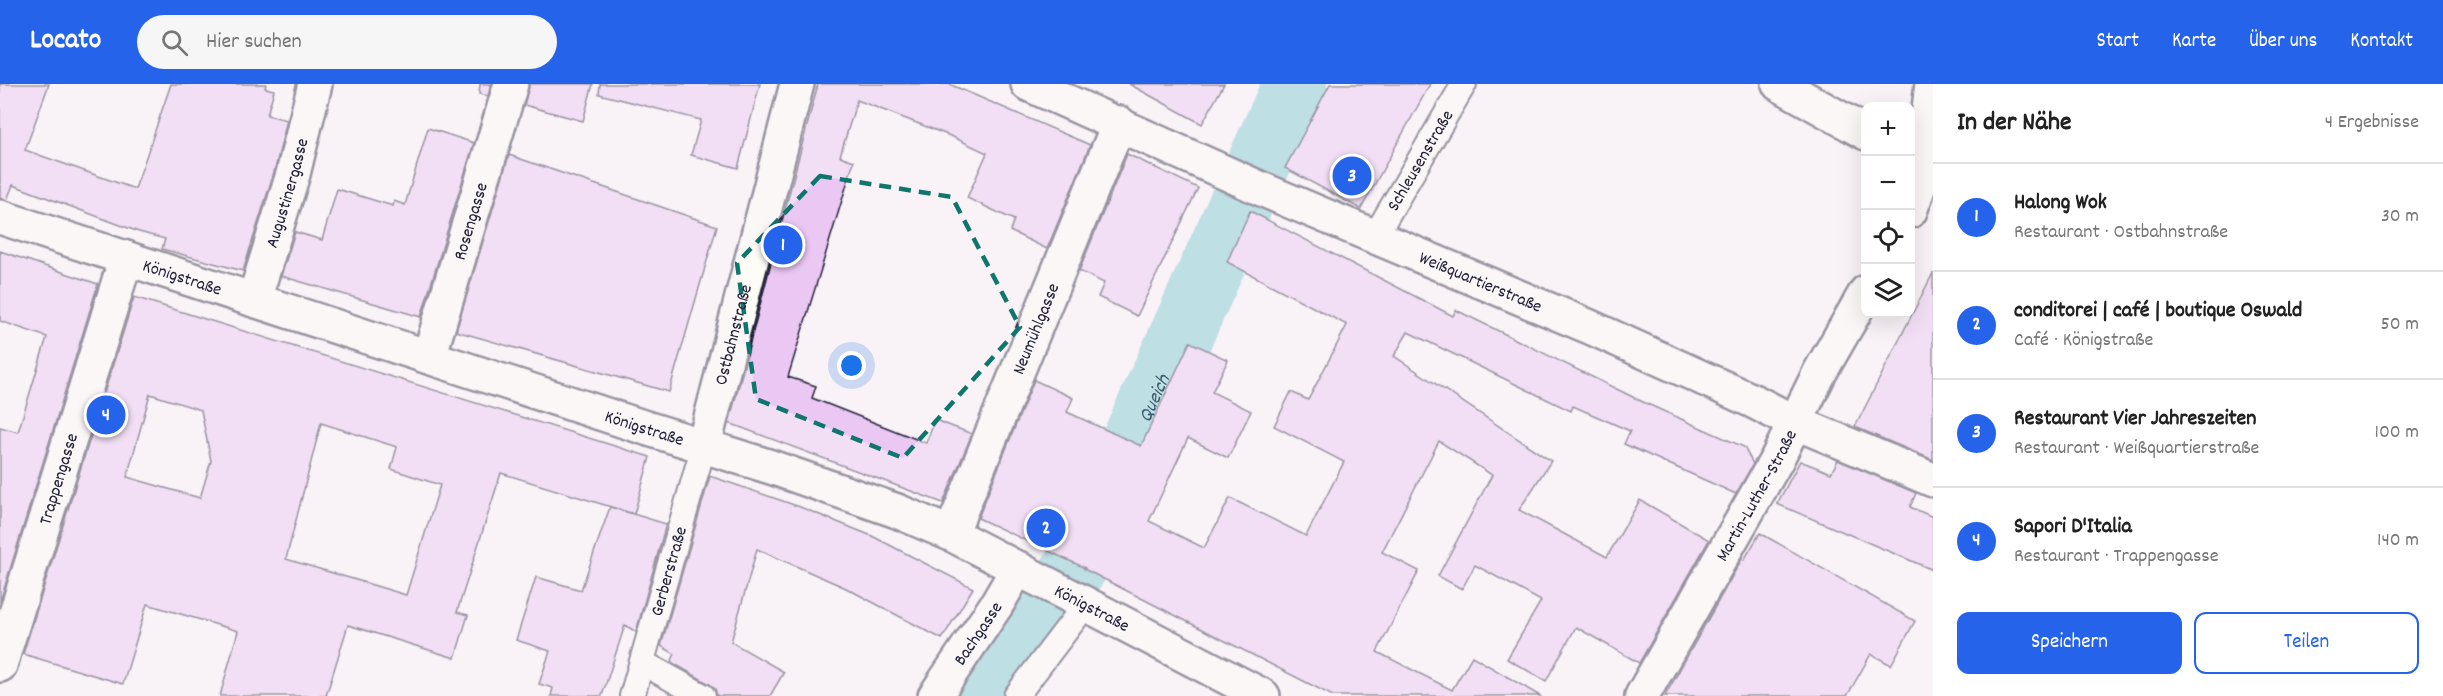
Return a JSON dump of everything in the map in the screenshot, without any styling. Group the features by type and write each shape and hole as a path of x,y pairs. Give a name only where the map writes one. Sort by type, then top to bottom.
{"street":[{"name":"Augustinergasse","path":"254,300 293,174 315,84"},
{"name":"Rosengasse","path":"429,357 511,84"},
{"name":"Ostbahnstraße","path":"704,445 797,84"},
{"name":"Weißquartierstraße","path":"1029,84 1266,190 1590,327 1794,422 1933,480"},
{"name":"Schleusenstraße","path":"1375,236 1464,84"},
{"path":"1779,84 1861,130"},
{"path":"1921,192 1917,145 1932,84"},
{"name":"Neumühlgasse","path":"951,534 1119,123"},
{"name":"Königstraße","path":"0,217 843,492 951,534 1263,696"},
{"name":"Trappengasse","path":"0,665 126,258"},
{"name":"Martin-Luther-Straße","path":"1642,696 1777,459 1794,422 1861,301"},
{"name":"Gerberstraße","path":"632,696 704,445"},
{"name":"Bachgasse","path":"935,696 986,621 1025,571"},
{"path":"1016,696 1086,604"},
{"path":"642,663 703,696"}],"highlighted area":[{"path":"820,176 952,197 1020,327 903,458 756,399 737,263"}],"building":[{"path":"0,84 49,84 25,150 135,189 171,84 266,84 265,88 274,90 267,115 287,120 275,169 243,271 162,249 165,239 139,232 13,185 7,200 0,199"},
{"path":"480,84 491,84 488,96 479,94"},
{"path":"529,84 593,84 583,121 524,105"},
{"path":"600,84 760,84 738,168 691,155 701,120 599,94"},
{"path":"818,84 949,84 1090,145 1047,249 1010,231 1014,220 967,198 987,153 953,137 857,100 840,156 854,161 788,377 816,386 812,398 926,443 935,420 972,434 943,503 729,423"},
{"path":"1129,84 1224,84 1202,124"},
{"path":"1330,84 1430,84 1361,209 1285,168"},
{"path":"428,128 474,143 421,317 281,276 295,232 322,240 337,189 393,206 394,201 405,205"},
{"path":"1127,154 1198,188 1137,316 1098,297 1104,283 1079,271"},
{"path":"509,155 717,226 669,392 456,331"},
{"path":"1250,211 1453,316 1456,310 1643,402 1744,447 1753,464 1736,494 1624,444 1630,431 1573,406 1571,411 1408,332 1394,356 1551,461 1519,510 1607,557 1640,500 1709,540 1639,663 1576,627 1546,681 1507,659 1541,601 1475,565 1462,589 1438,576 1492,475 1439,441 1382,552 1419,571 1377,652 1452,690 1472,656 1540,696 1333,696 1085,568 978,518 1034,380 1073,398 1067,412 1141,446 1190,342 1228,360 1212,392 1251,411 1228,458 1188,438 1149,521 1204,548 1230,498 1306,536 1344,462 1274,426 1291,392 1308,400 1347,325 1227,262"},
{"path":"0,251 98,284 0,602 0,427 18,432 47,337 0,321"},
{"path":"1933,273 1933,460 1855,427 1910,318 1915,318 1915,309"},
{"path":"134,297 650,457 634,514 501,473 457,612 468,615 455,658 348,625 326,696 220,696 238,631 147,604 123,684 23,654","holes":["150,394 201,410 211,461 200,498 127,477","321,423 397,447 391,469 440,485 406,595 286,559"]},
{"path":"1838,460 1916,493 1910,507 1933,517 1933,570 1777,504 1800,461 1831,473"},
{"path":"710,476 800,507 872,536 973,588 942,639 846,588 757,549 731,642 784,672 770,696 717,696 710,684 671,662 675,654 661,646"},
{"path":"610,507 666,524 636,632 625,625 602,696 551,696 553,688 539,684 550,651 516,640 536,577 581,590"},
{"path":"1760,533 1915,621 1891,665 1871,654 1847,696 1665,696 1742,559 1744,560"}],"waterway":[{"name":"Queich","path":"985,696 1022,650 1079,561 1295,84"}],"place":[{"name":"Restaurant Vier Jahreszeiten","path":"1352,176"},
{"name":"Halong Wok","path":"783,245"},
{"name":"Sapori D'Italia","path":"106,415"},
{"name":"conditorei | café | boutique Oswald","path":"1046,528"}]}
